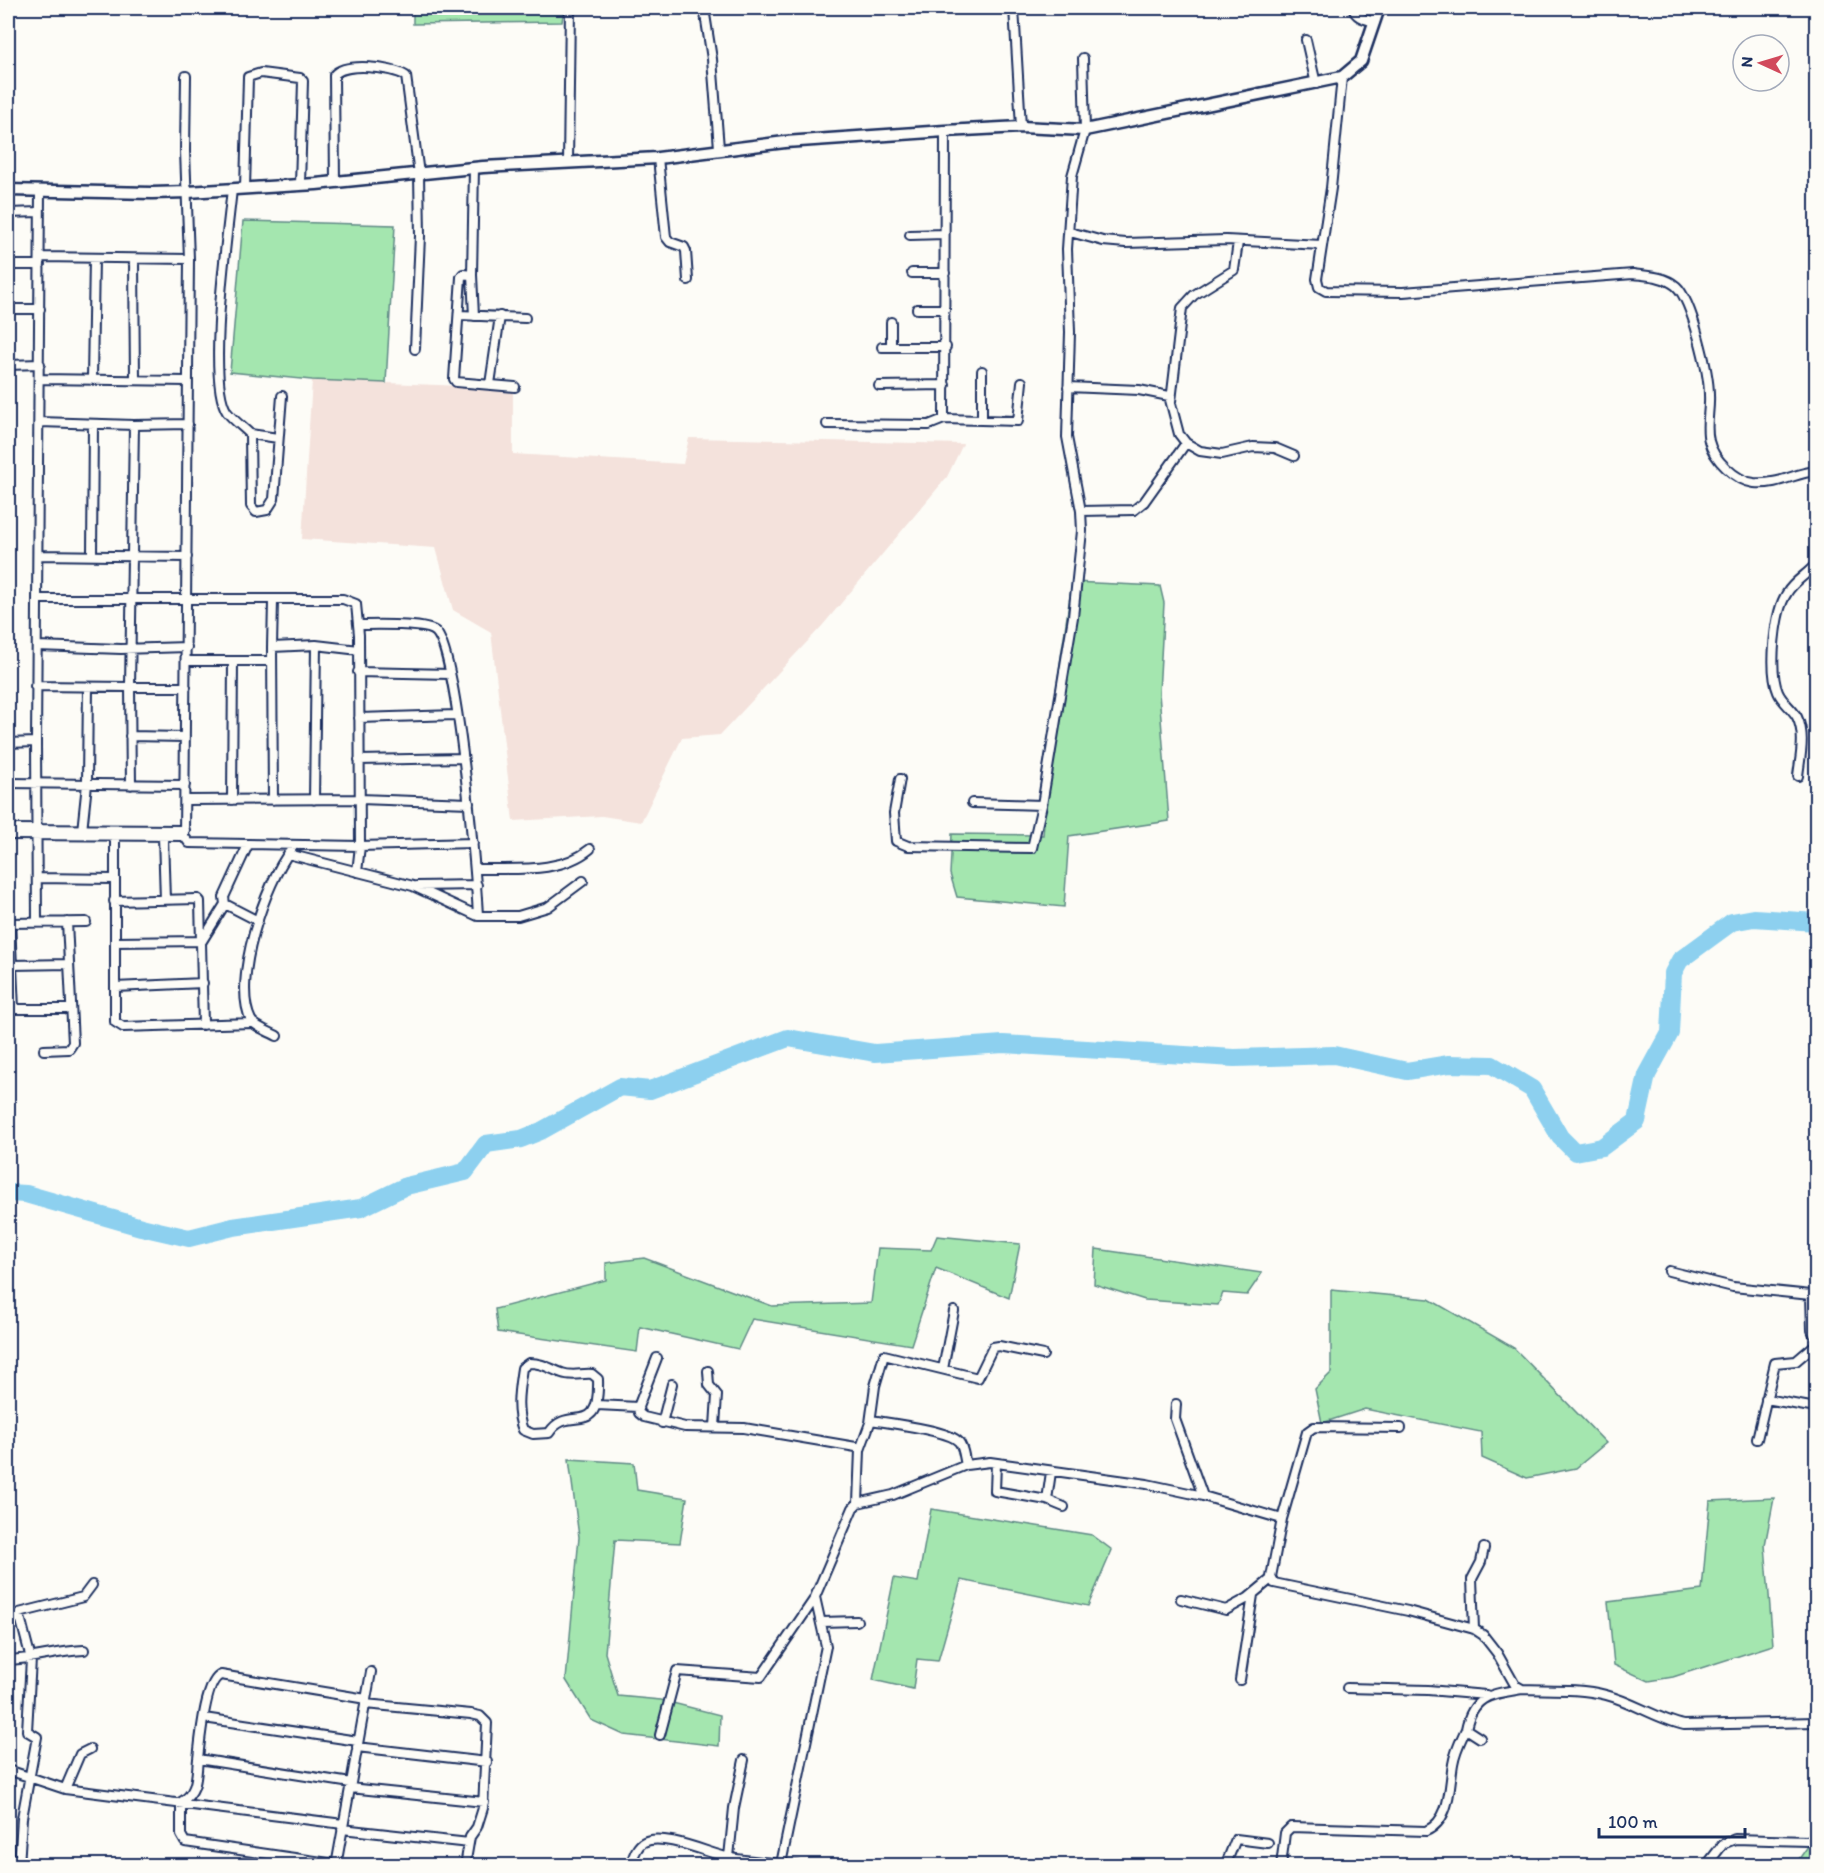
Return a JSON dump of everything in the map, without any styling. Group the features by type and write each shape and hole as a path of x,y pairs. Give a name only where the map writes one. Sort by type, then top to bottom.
{"street":[{"path":"568,164 570,8"},
{"path":"704,8 712,59 719,148"},
{"path":"1014,8 1021,127"},
{"path":"1353,8 1362,18 1375,22"},
{"path":"8,190 152,194 188,192 336,182 474,168 658,158 719,148 945,130 1021,127 1085,129 1342,77 1361,61 1379,8"},
{"path":"1306,40 1316,84"},
{"path":"900,779 893,831 896,841 908,846 1032,848 1042,805 1073,617 1083,531 1066,437 1070,289 1067,262 1072,176 1085,129 1083,58"},
{"path":"336,182 334,75 344,68 387,68 406,76 419,174 420,237 415,350"},
{"path":"245,188 248,77 251,74 261,73 300,78 303,81 300,184"},
{"path":"186,76 185,151 189,259 184,833 189,843 295,846 473,843"},
{"path":"1342,77 1331,188 1317,279 1319,286 1326,291 1403,292 1633,274 1669,281 1678,288 1694,322 1704,359 1710,395 1709,443 1718,456 1733,475 1754,483 1780,483 1816,471"},
{"path":"944,420 945,130"},
{"path":"658,158 666,237 687,251 688,280"},
{"path":"474,168 472,274 474,316"},
{"path":"232,189 219,342 220,384 227,412 250,434 278,438"},
{"path":"37,922 35,686 39,555 40,190"},
{"path":"8,213 39,212"},
{"path":"1070,232 1103,241 1126,243 1226,240 1322,246"},
{"path":"910,235 944,234"},
{"path":"1238,242 1234,270 1194,294 1182,308 1171,401 1176,427 1186,443 1200,451 1222,454 1261,447 1275,448 1294,456"},
{"path":"8,265 93,258 189,259"},
{"path":"92,379 93,258"},
{"path":"134,260 135,380"},
{"path":"912,273 945,273"},
{"path":"472,274 463,274 461,277 455,381 515,387"},
{"path":"8,309 40,309"},
{"path":"917,309 945,309"},
{"path":"460,315 525,318"},
{"path":"490,384 500,316"},
{"path":"891,322 891,347"},
{"path":"882,347 946,347"},
{"path":"8,365 40,364"},
{"path":"982,371 982,419"},
{"path":"40,380 188,381"},
{"path":"827,424 929,424 944,420 1019,420 1022,382"},
{"path":"879,386 945,385"},
{"path":"1068,387 1139,390 1163,394 1171,401"},
{"path":"250,434 251,506 256,512 267,510 274,499 282,396"},
{"path":"40,422 188,424"},
{"path":"92,555 93,424"},
{"path":"131,785 130,687 134,556 134,425"},
{"path":"1081,511 1134,510 1144,502 1186,443"},
{"path":"39,555 188,557"},
{"path":"1798,776 1802,738 1797,718 1779,695 1776,686 1774,654 1777,627 1786,593 1816,564"},
{"path":"38,600 343,599 356,604 359,625 360,799 360,846 357,872"},
{"path":"273,601 273,800"},
{"path":"359,625 434,630 440,637 450,674 463,758 476,869 478,916"},
{"path":"272,647 316,645 359,650"},
{"path":"314,800 316,645"},
{"path":"37,646 187,647"},
{"path":"187,661 272,661"},
{"path":"232,800 233,661"},
{"path":"358,672 450,674"},
{"path":"35,686 186,687"},
{"path":"82,832 87,784 88,687"},
{"path":"359,718 456,715"},
{"path":"130,736 185,737"},
{"path":"8,743 36,742"},
{"path":"359,759 463,758"},
{"path":"8,783 185,785"},
{"path":"186,800 360,799 469,803"},
{"path":"972,803 1042,805"},
{"path":"8,829 35,833"},
{"path":"82,832 163,836 184,833"},
{"path":"8,835 82,832 184,833"},
{"path":"115,835 115,1022 118,1026 252,1023 277,1036"},
{"path":"163,836 165,900"},
{"path":"202,941 225,904 224,897 248,845"},
{"path":"252,1023 247,1011 246,995 248,952 258,921 288,854 295,846"},
{"path":"476,869 562,865 578,860 590,849"},
{"path":"288,854 413,886 478,916 518,916 548,907 583,881"},
{"path":"37,879 114,879"},
{"path":"413,886 477,885"},
{"path":"114,901 199,900 203,1025"},
{"path":"225,904 258,921"},
{"path":"44,1050 65,1050 72,1047 67,922"},
{"path":"70,1009 14,1009 9,923 86,922"},
{"path":"115,942 202,941"},
{"path":"12,965 69,964"},
{"path":"115,987 203,983"},
{"path":"1669,1271 1733,1287 1811,1295 1812,1330 1816,1339"},
{"path":"943,1369 954,1311"},
{"path":"1757,1439 1775,1363 1796,1361 1816,1344"},
{"path":"858,1503 860,1450 870,1420 875,1386 884,1355 978,1377 991,1350 999,1346 1042,1355"},
{"path":"657,1358 638,1407 639,1413 644,1417 662,1423 702,1430 715,1427 744,1428 845,1444 860,1450"},
{"path":"529,1364 541,1364 552,1366 560,1373 592,1374 598,1379 597,1405 591,1415 580,1421 565,1419 555,1423 549,1433 533,1434 523,1430 518,1418 522,1368 529,1364"},
{"path":"708,1371 709,1385 717,1395 715,1427"},
{"path":"662,1423 672,1384"},
{"path":"1766,1399 1816,1408"},
{"path":"1176,1404 1175,1419 1203,1496"},
{"path":"597,1405 638,1407"},
{"path":"870,1420 923,1429 954,1438 962,1448 966,1465"},
{"path":"1181,1599 1222,1611 1253,1595 1271,1579 1282,1519 1307,1432 1314,1427 1401,1428"},
{"path":"660,1735 677,1671 761,1677 815,1597 853,1508 858,1503 893,1495 966,1465 996,1462 1051,1472 1147,1484 1203,1496 1282,1519"},
{"path":"996,1462 995,1491 1047,1500 1064,1508"},
{"path":"1047,1500 1051,1472"},
{"path":"1474,1629 1472,1579 1480,1566 1484,1548"},
{"path":"1271,1579 1282,1587 1408,1611 1474,1629 1484,1635 1515,1684 1522,1689"},
{"path":"8,1626 19,1613 35,1607 74,1601 83,1597 92,1585"},
{"path":"1240,1680 1253,1595"},
{"path":"781,1864 826,1646 815,1597"},
{"path":"19,1613 31,1659 27,1729 38,1737 32,1777 22,1818 19,1866"},
{"path":"822,1622 857,1622"},
{"path":"8,1660 31,1659 57,1651 84,1650"},
{"path":"181,1802 181,1835 185,1842 336,1865 371,1672"},
{"path":"181,1802 190,1797 195,1788 210,1687 213,1679 221,1675 365,1702 480,1716 487,1723 484,1802 477,1827 469,1843 465,1866"},
{"path":"1347,1688 1428,1690 1486,1695 1522,1689 1605,1695 1658,1714 1670,1722 1684,1725 1816,1722"},
{"path":"1281,1866 1285,1833 1291,1827 1426,1831 1435,1827 1442,1819 1451,1787 1457,1748 1476,1706 1486,1695"},
{"path":"204,1718 358,1744 487,1762"},
{"path":"1466,1728 1480,1738"},
{"path":"65,1789 80,1754 90,1749"},
{"path":"198,1759 350,1786 484,1802"},
{"path":"729,1857 734,1808 744,1760"},
{"path":"8,1770 65,1789 181,1802 469,1843"},
{"path":"1706,1866 1723,1844 1735,1839 1808,1841 1816,1836"},
{"path":"1225,1866 1236,1839 1268,1843"},
{"path":"630,1866 637,1849 645,1842 657,1840 683,1844 729,1857 797,1866"}],"shaded area":[{"path":"312,380 513,388 513,454 683,464 689,438 963,444 947,477 822,626 720,735 682,738 641,822 602,816 513,821 491,632 453,610 436,548 302,539"}],"green space":[{"path":"413,8 564,8 562,22 413,24"},
{"path":"243,221 395,225 386,383 312,380 230,372"},
{"path":"1072,582 1160,586 1164,603 1159,693 1169,821 1069,836 1064,907 957,897 950,874 952,834 1043,835 1054,705"},
{"path":"937,1236 1020,1244 1009,1298 936,1268 911,1345 752,1319 738,1349 640,1327 637,1352 498,1332 495,1309 606,1280 606,1263 644,1258 772,1306 871,1303 878,1248 931,1250"},
{"path":"1096,1249 1262,1273 1247,1295 1223,1293 1218,1305 1145,1300 1094,1284"},
{"path":"1331,1290 1429,1299 1514,1348 1606,1443 1576,1468 1527,1478 1482,1458 1481,1432 1365,1409 1322,1423 1315,1389 1331,1373"},
{"path":"569,1459 634,1463 637,1490 687,1498 680,1543 615,1540 605,1653 618,1696 661,1700 720,1715 719,1746 624,1735 591,1720 566,1680 579,1537"},
{"path":"1774,1498 1765,1545 1773,1645 1673,1677 1649,1681 1614,1665 1608,1602 1702,1590 1710,1501"},
{"path":"931,1509 1092,1535 1112,1550 1088,1606 961,1580 938,1661 917,1659 913,1689 873,1680 894,1578 918,1582"},
{"path":"1811,1842 1816,1842 1816,1865 1794,1866"}],"waterway":[{"path":"8,1193 26,1194 141,1227 189,1238 233,1227 361,1208 406,1186 465,1172 486,1144 521,1139 541,1131 620,1087 650,1090 788,1038 875,1053 1003,1044 1234,1058 1334,1055 1407,1071 1449,1064 1492,1065 1532,1089 1560,1137 1575,1152 1602,1147 1637,1121 1647,1075 1670,1033 1673,973 1680,960 1732,922 1754,918 1816,922"}]}
